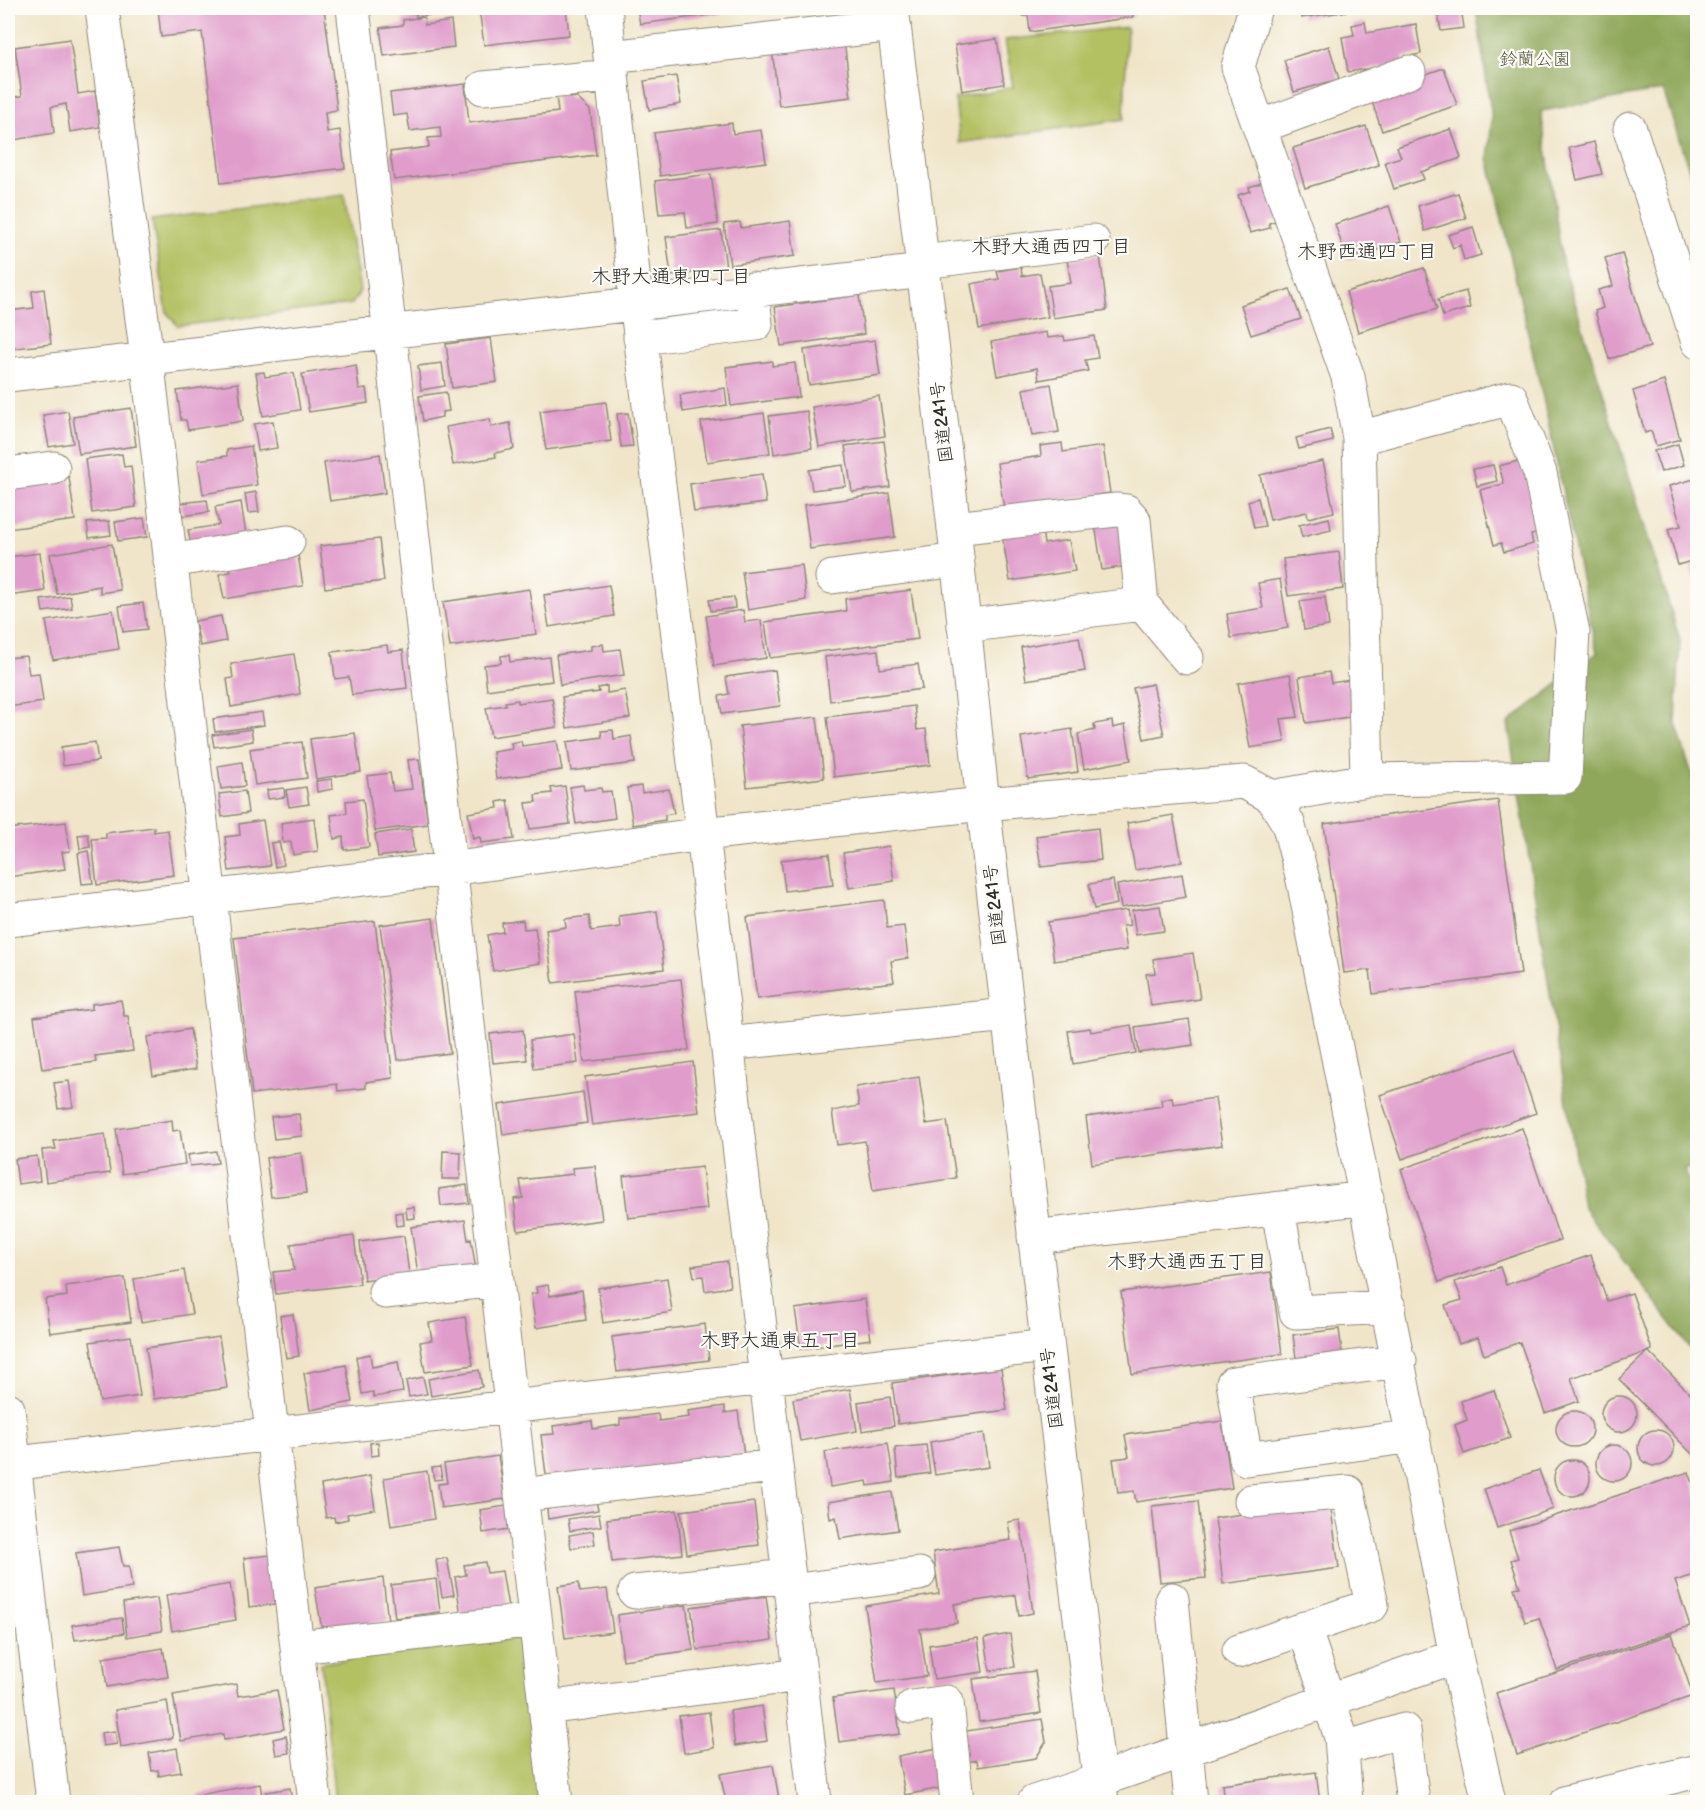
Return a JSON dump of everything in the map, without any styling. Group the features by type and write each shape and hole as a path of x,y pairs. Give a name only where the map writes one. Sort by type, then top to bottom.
{"main road":[{"path":"102,8 147,358 208,897 274,1432 315,1803"},
{"path":"353,8 556,1803"},
{"path":"605,8 640,338 703,834 815,1803"},
{"path":"1255,8 1238,67 1348,377 1359,438 1367,780"},
{"path":"483,88 893,16"},
{"name":"国道241号","path":"893,16 954,528 983,804 1101,1791"},
{"path":"1259,127 1409,72"},
{"path":"1630,129 1698,342"},
{"path":"8,375 752,289 1093,241"},
{"path":"640,338 756,324 752,289"},
{"path":"1272,797 1367,780 1565,777 1573,632 1540,473 1511,398 1359,438"},
{"path":"8,474 53,468"},
{"path":"954,528 1116,510 1126,511 1134,520 1142,604 1187,658"},
{"path":"170,561 288,542"},
{"path":"831,577 957,560"},
{"path":"964,626 1142,604"},
{"path":"8,920 450,869 703,834 983,804 1244,782 1272,797 1288,823 1303,880 1400,1361 1456,1656 1490,1803"},
{"path":"727,1044 1008,1015"},
{"path":"1034,1237 1367,1198"},
{"path":"1278,1209 1296,1312 1389,1307"},
{"path":"385,1292 497,1280"},
{"path":"10,1464 511,1405 1047,1346"},
{"path":"1400,1361 1233,1383 1246,1459 1414,1436"},
{"path":"8,1409 10,1464 53,1803"},
{"path":"521,1495 775,1466"},
{"path":"1239,1650 1372,1605 1348,1492 1251,1501"},
{"path":"635,1592 919,1574"},
{"path":"1172,1599 1191,1803"},
{"path":"297,1647 535,1620"},
{"path":"1304,1628 1341,1737 1346,1803"},
{"path":"1034,1803 1101,1791 1186,1751 1456,1656"},
{"path":"545,1708 800,1675"},
{"path":"912,1707 947,1702 957,1803"},
{"path":"1342,1749 1404,1730 1413,1803"},
{"path":"1567,1803 1698,1771"}],"green space":[{"name":"鈴蘭公園","path":"1476,8 1697,8 1697,194 1663,90 1541,111 1562,261 1680,640 1676,724 1698,794 1698,1165 1684,1170 1697,1203 1697,1358 1583,1207 1508,723 1597,653 1543,398 1488,158 1492,119"},
{"path":"1127,27 1124,119 960,143 955,98 1013,87 1005,40"},
{"path":"344,195 360,291 352,304 178,326 167,313 152,220"},
{"path":"518,1638 541,1802 335,1802 321,1663"}],"building":[{"path":"158,8 324,8 337,110 325,112 327,132 340,130 345,168 221,183 202,32 161,37"},
{"path":"415,8 461,8 461,11 416,17"},
{"path":"479,8 566,8 569,35 484,45"},
{"path":"637,8 722,8 723,13 640,24"},
{"path":"1021,8 1132,8 1133,17 1030,32 1028,16 1023,16"},
{"path":"1300,8 1362,8 1362,9 1302,18"},
{"path":"1437,8 1461,8 1464,28 1441,31"},
{"path":"424,17 425,25 451,21 454,47 384,56 380,28 403,25 403,20"},
{"path":"1365,22 1367,33 1416,24 1421,54 1403,57 1404,63 1348,72 1342,37 1354,35 1352,25"},
{"path":"70,39 78,94 95,91 100,127 70,132 66,104 51,107 54,133 14,140 8,98 22,96 15,47"},
{"path":"997,39 1004,84 962,91 955,45"},
{"path":"844,40 851,97 779,106 772,50"},
{"path":"1329,46 1339,79 1294,92 1284,60"},
{"path":"1444,68 1457,105 1382,131 1369,93"},
{"path":"676,76 681,104 649,110 644,81"},
{"path":"465,84 469,123 558,112 556,96 568,94 569,98 576,97 590,110 596,155 394,180 390,152 429,147 428,138 441,137 440,127 410,131 407,114 393,116 390,93"},
{"path":"732,123 733,134 761,130 766,162 660,176 654,133"},
{"path":"1366,126 1379,165 1305,188 1293,148"},
{"path":"1451,129 1461,158 1421,172 1424,179 1394,189 1385,162 1401,157 1397,147"},
{"path":"1594,142 1602,174 1577,180 1569,148"},
{"path":"711,174 718,224 687,228 685,212 659,214 655,181"},
{"path":"1267,181 1279,220 1269,223 1270,228 1250,233 1238,195 1250,191 1249,187"},
{"path":"1458,193 1466,218 1425,231 1418,206"},
{"path":"1389,206 1401,242 1347,260 1335,224"},
{"path":"790,221 795,256 730,265 724,224 740,222 741,228"},
{"path":"1473,227 1481,255 1464,260 1460,245 1453,248 1448,235"},
{"path":"721,230 726,268 671,276 666,237"},
{"path":"1622,253 1650,347 1609,359 1595,311 1603,308 1598,290 1613,286 1605,258"},
{"path":"1100,255 1107,310 1053,318 1048,286 1071,283 1067,260"},
{"path":"1021,267 1022,276 1040,273 1048,317 979,329 971,284 999,279 997,271"},
{"path":"1424,268 1437,309 1358,332 1346,292"},
{"path":"44,289 51,344 8,349 8,311 34,308 32,291"},
{"path":"1290,289 1301,319 1251,335 1241,305"},
{"path":"1466,291 1470,308 1443,316 1438,299"},
{"path":"859,295 864,334 781,346 775,307"},
{"path":"1046,332 1047,338 1064,336 1065,341 1094,336 1098,358 1085,360 1088,371 1039,380 1037,368 997,376 991,342"},
{"path":"491,338 497,382 452,388 446,344"},
{"path":"875,340 880,375 809,385 804,350"},
{"path":"772,361 772,366 795,363 799,397 731,406 726,367"},
{"path":"442,363 445,386 421,390 418,366"},
{"path":"356,365 359,389 366,388 368,403 309,412 302,374"},
{"path":"264,372 265,377 294,373 300,410 263,416 256,373"},
{"path":"1664,381 1680,439 1656,446 1651,431 1645,433 1633,391"},
{"path":"238,383 243,421 188,430 186,420 181,420 177,391"},
{"path":"1051,384 1059,432 1032,436 1023,389"},
{"path":"725,388 727,405 683,412 680,395"},
{"path":"446,392 449,411 442,412 442,417 423,421 419,396"},
{"path":"879,396 885,436 819,447 812,407"},
{"path":"606,402 611,441 546,450 540,411"},
{"path":"131,408 136,446 79,454 73,417"},
{"path":"68,411 73,443 49,447 43,415"},
{"path":"807,411 812,448 774,454 769,416"},
{"path":"628,413 633,446 621,447 617,414"},
{"path":"764,413 770,453 707,462 701,422"},
{"path":"490,419 491,427 510,423 514,449 495,453 496,457 453,465 446,427"},
{"path":"273,421 277,448 258,451 254,424"},
{"path":"1330,429 1333,441 1299,449 1296,438"},
{"path":"884,441 890,487 852,492 845,446"},
{"path":"1062,443 1063,452 1103,446 1110,493 1004,509 997,463 1041,456 1040,446"},
{"path":"1678,444 1684,465 1661,472 1654,451"},
{"path":"251,446 257,485 203,494 198,460 227,456 227,450"},
{"path":"122,454 124,467 131,466 136,507 92,513 85,459"},
{"path":"380,454 385,493 330,501 324,463"},
{"path":"1522,460 1542,533 1531,535 1533,544 1504,552 1501,543 1494,545 1480,490 1504,484 1499,466"},
{"path":"1323,461 1334,512 1308,518 1307,512 1270,520 1260,475"},
{"path":"843,465 846,486 812,490 809,470"},
{"path":"1493,465 1497,481 1477,486 1473,469"},
{"path":"762,474 766,503 694,512 690,484"},
{"path":"69,477 75,520 8,529 8,485"},
{"path":"1698,478 1698,559 1678,565 1668,529 1681,526 1669,486"},
{"path":"256,492 259,512 248,513 245,494"},
{"path":"889,493 895,537 810,549 804,505"},
{"path":"1258,498 1265,526 1254,528 1248,501"},
{"path":"207,500 209,512 183,516 181,503"},
{"path":"241,502 247,541 192,550 188,530 219,525 215,507"},
{"path":"144,518 147,537 118,541 115,522"},
{"path":"1329,518 1331,530 1302,537 1299,525"},
{"path":"1121,520 1128,566 1102,570 1095,524"},
{"path":"109,521 111,535 89,538 87,523"},
{"path":"1042,529 1044,544 1069,540 1075,571 1010,581 1002,535"},
{"path":"379,539 384,581 325,588 320,546"},
{"path":"112,544 120,590 100,593 100,586 57,594 50,554"},
{"path":"297,549 303,586 224,599 219,574 231,572 229,560"},
{"path":"1339,552 1343,589 1288,596 1283,559"},
{"path":"40,553 45,591 8,596 8,557"},
{"path":"1698,563 1698,576 1693,577 1690,565"},
{"path":"802,565 806,600 748,610 742,572"},
{"path":"1280,579 1288,628 1231,638 1227,614 1263,608 1258,583"},
{"path":"609,585 614,616 549,627 544,595"},
{"path":"529,589 536,634 450,647 443,602"},
{"path":"911,590 918,639 770,658 765,622 846,611 845,599"},
{"path":"70,596 72,608 43,612 41,600"},
{"path":"734,597 735,608 711,611 709,600"},
{"path":"1325,597 1329,626 1304,630 1300,601"},
{"path":"143,603 147,629 123,632 119,606"},
{"path":"113,610 119,649 53,660 46,621"},
{"path":"743,610 745,622 761,620 766,658 714,666 706,616"},
{"path":"221,616 226,641 200,646 195,621"},
{"path":"1079,637 1085,671 1026,680 1021,647"},
{"path":"603,644 604,651 620,649 624,675 560,685 556,655 591,650 591,646"},
{"path":"387,645 388,652 403,650 407,688 352,695 349,677 335,679 332,652"},
{"path":"878,650 880,669 918,664 922,689 830,701 825,657"},
{"path":"294,654 300,694 231,707 227,679 233,678 231,664"},
{"path":"509,655 510,662 549,657 552,681 487,690 484,665 501,663 501,656"},
{"path":"26,656 29,674 39,673 43,702 8,707 8,658"},
{"path":"775,670 780,706 722,714 719,696 729,694 726,677"},
{"path":"1329,672 1331,683 1350,680 1356,716 1306,723 1299,677"},
{"path":"1290,674 1298,717 1281,719 1285,742 1250,748 1238,683"},
{"path":"1153,684 1164,735 1144,739 1133,688"},
{"path":"607,686 607,693 625,690 630,718 567,728 562,697 599,692 598,688"},
{"path":"552,698 557,727 491,737 486,708 506,705 505,702 518,700 518,703"},
{"path":"914,706 917,730 926,729 930,765 834,777 827,717"},
{"path":"262,712 264,725 215,732 213,719"},
{"path":"817,717 824,778 747,787 740,726"},
{"path":"1112,721 1113,728 1125,725 1131,760 1084,769 1078,734 1095,730 1094,724"},
{"path":"251,729 253,741 214,747 212,735"},
{"path":"1072,729 1078,772 1028,779 1021,737"},
{"path":"613,730 614,739 631,736 635,763 571,771 567,742 602,737 601,731"},
{"path":"355,733 361,772 316,779 310,739"},
{"path":"521,741 522,746 557,741 562,770 496,779 493,752 512,749 511,743"},
{"path":"95,742 98,761 63,766 61,747"},
{"path":"302,742 307,778 255,785 250,749"},
{"path":"419,759 428,824 375,831 367,776 390,773 393,791 412,789 408,760"},
{"path":"242,762 245,786 221,789 218,766"},
{"path":"332,779 333,789 317,792 316,781"},
{"path":"583,785 584,790 601,788 602,792 611,791 615,818 576,824 570,787"},
{"path":"565,786 570,824 530,829 526,803 536,802 535,795 552,793 551,788"},
{"path":"641,786 642,793 669,789 674,813 665,815 665,820 633,825 627,788"},
{"path":"306,787 309,804 289,807 286,790"},
{"path":"284,788 285,797 268,799 267,790"},
{"path":"245,791 248,813 222,817 219,794"},
{"path":"363,799 369,847 344,850 343,837 334,839 331,815 347,813 346,801"},
{"path":"508,800 514,839 481,843 480,837 473,839 468,813 498,808 497,802"},
{"path":"1498,800 1521,974 1373,994 1370,970 1344,973 1324,824"},
{"path":"1173,815 1182,862 1135,870 1127,823"},
{"path":"314,818 318,851 293,855 291,842 283,843 281,823"},
{"path":"263,820 270,866 229,871 225,837 240,835 239,824"},
{"path":"66,822 70,851 62,852 65,869 8,877 8,829"},
{"path":"154,827 154,832 168,830 174,875 97,885 92,839 106,838 106,833"},
{"path":"1098,828 1101,860 1041,867 1036,836"},
{"path":"411,829 414,852 378,857 375,834"},
{"path":"88,834 90,847 80,849 78,835"},
{"path":"279,842 284,865 275,867 271,843"},
{"path":"889,846 894,881 849,888 843,853"},
{"path":"88,851 93,883 82,884 78,853"},
{"path":"829,854 833,885 785,891 781,860"},
{"path":"1182,874 1186,897 1121,908 1117,885"},
{"path":"1113,880 1117,904 1094,909 1089,884"},
{"path":"884,900 887,928 904,926 908,958 891,961 894,982 757,999 747,917"},
{"path":"1160,906 1164,931 1136,935 1132,910"},
{"path":"1127,910 1130,925 1123,926 1127,950 1054,961 1048,922"},
{"path":"657,911 664,969 553,983 546,930 566,927 565,919 589,916 591,931 620,927 619,916"},
{"path":"433,918 450,1053 398,1060 380,925"},
{"path":"523,920 524,929 535,928 540,963 493,971 487,935 503,932 502,923"},
{"path":"375,921 393,1078 366,1082 366,1088 338,1091 337,1084 252,1094 234,938"},
{"path":"1193,953 1200,999 1151,1006 1146,974 1155,973 1153,959"},
{"path":"681,979 689,1050 584,1062 575,991"},
{"path":"121,1000 124,1016 128,1016 133,1051 95,1056 96,1062 42,1069 34,1017 92,1009 92,1004"},
{"path":"1189,1019 1193,1045 1139,1053 1135,1027"},
{"path":"1131,1025 1136,1053 1073,1064 1068,1031 1090,1028 1091,1032"},
{"path":"190,1029 196,1069 153,1076 147,1037"},
{"path":"523,1030 527,1060 493,1063 490,1034"},
{"path":"574,1034 578,1063 534,1069 530,1040"},
{"path":"1514,1049 1536,1113 1402,1159 1380,1095"},
{"path":"693,1062 699,1112 592,1125 585,1077"},
{"path":"919,1077 926,1124 947,1121 956,1178 873,1191 865,1141 837,1145 832,1111 859,1106 856,1087"},
{"path":"69,1081 73,1107 58,1109 54,1083"},
{"path":"583,1092 587,1123 503,1135 499,1105"},
{"path":"1172,1097 1173,1104 1215,1098 1222,1145 1092,1164 1086,1117 1162,1106 1161,1099"},
{"path":"299,1114 302,1136 274,1139 271,1117"},
{"path":"172,1120 173,1131 180,1130 185,1164 122,1174 116,1129"},
{"path":"1522,1128 1560,1240 1439,1282 1401,1169"},
{"path":"105,1134 110,1173 46,1182 42,1150 56,1149 54,1141"},
{"path":"216,1151 218,1163 190,1166 188,1155"},
{"path":"443,1151 461,1152 460,1179 442,1179"},
{"path":"301,1153 306,1193 271,1197 266,1158"},
{"path":"37,1156 40,1181 18,1184 15,1159"},
{"path":"595,1166 602,1220 518,1231 514,1199 523,1198 520,1180 573,1174 572,1168"},
{"path":"702,1167 707,1209 628,1218 623,1176"},
{"path":"467,1185 469,1203 441,1206 439,1189"},
{"path":"414,1207 415,1218 407,1219 406,1208"},
{"path":"403,1212 404,1225 396,1226 395,1213"},
{"path":"465,1220 476,1270 418,1274 411,1227"},
{"path":"354,1236 360,1284 276,1294 273,1272 294,1270 291,1244"},
{"path":"404,1236 409,1274 364,1280 360,1242"},
{"path":"1591,1255 1607,1301 1632,1293 1652,1350 1571,1378 1579,1401 1545,1413 1520,1342 1484,1355 1478,1337 1459,1344 1445,1305 1462,1300 1455,1282 1500,1267 1506,1285"},
{"path":"727,1261 730,1287 705,1291 703,1276 694,1277 692,1266"},
{"path":"184,1270 192,1314 141,1322 134,1279"},
{"path":"1271,1272 1282,1354 1132,1374 1121,1292"},
{"path":"125,1278 131,1322 50,1333 45,1299 67,1296 66,1286"},
{"path":"667,1278 672,1312 603,1323 598,1288"},
{"path":"548,1285 550,1296 582,1290 586,1320 536,1328 531,1294 537,1293 536,1287"},
{"path":"865,1299 871,1339 801,1349 795,1309"},
{"path":"293,1314 299,1356 286,1358 280,1316"},
{"path":"465,1317 473,1365 425,1372 420,1342 432,1340 429,1323"},
{"path":"705,1324 709,1360 617,1372 612,1337"},
{"path":"1339,1329 1342,1352 1296,1358 1293,1335"},
{"path":"131,1336 140,1396 100,1402 90,1342"},
{"path":"219,1337 227,1388 154,1399 146,1348"},
{"path":"1648,1351 1698,1402 1698,1460 1619,1379"},
{"path":"370,1354 372,1367 398,1362 403,1392 374,1397 373,1392 362,1394 356,1357"},
{"path":"346,1365 353,1402 310,1410 304,1373"},
{"path":"1001,1368 1007,1410 898,1424 892,1383"},
{"path":"479,1370 482,1387 431,1396 428,1379"},
{"path":"423,1377 427,1394 409,1397 406,1381"},
{"path":"850,1389 857,1431 800,1441 793,1399"},
{"path":"1494,1390 1510,1438 1464,1454 1455,1425 1467,1420 1461,1401"},
{"path":"1619,1396 1632,1401 1637,1414 1632,1427 1619,1432 1606,1427 1601,1414 1606,1401"},
{"path":"890,1397 894,1426 862,1431 858,1402"},
{"path":"725,1406 725,1413 738,1411 744,1455 547,1482 541,1435 554,1434 553,1426 592,1421 593,1429 620,1425 620,1419 658,1414 659,1421 689,1417 688,1411"},
{"path":"1574,1411 1587,1416 1592,1429 1587,1442 1574,1447 1561,1442 1556,1429 1561,1416"},
{"path":"1222,1421 1232,1488 1136,1502 1134,1491 1118,1493 1113,1459 1129,1457 1125,1435"},
{"path":"1656,1430 1669,1435 1674,1448 1669,1461 1656,1466 1643,1461 1638,1448 1643,1435"},
{"path":"984,1433 989,1467 935,1475 930,1442"},
{"path":"378,1442 379,1455 371,1456 370,1443"},
{"path":"888,1443 894,1482 868,1486 867,1481 830,1487 825,1452"},
{"path":"926,1445 930,1473 898,1478 895,1448"},
{"path":"1614,1445 1627,1450 1632,1463 1627,1476 1614,1481 1601,1476 1596,1463 1601,1450"},
{"path":"498,1456 505,1499 441,1508 438,1484 447,1483 444,1464"},
{"path":"1572,1460 1585,1465 1590,1478 1585,1491 1572,1496 1559,1491 1554,1478 1559,1465"},
{"path":"440,1467 442,1479 434,1480 432,1468"},
{"path":"1539,1470 1553,1509 1497,1528 1484,1489"},
{"path":"427,1471 434,1519 391,1526 384,1478"},
{"path":"1689,1472 1698,1498 1698,1574 1675,1581 1690,1626 1557,1670 1539,1618 1525,1622 1514,1588 1520,1587 1511,1560 1518,1558 1509,1531"},
{"path":"370,1476 375,1509 347,1514 348,1519 335,1522 334,1517 326,1518 321,1485"},
{"path":"892,1492 898,1530 840,1539 836,1517 830,1519 828,1502"},
{"path":"596,1501 598,1510 548,1519 547,1509"},
{"path":"1198,1501 1206,1578 1160,1582 1152,1506"},
{"path":"754,1502 759,1545 687,1554 681,1511"},
{"path":"1330,1502 1339,1568 1223,1584 1215,1518"},
{"path":"506,1506 509,1529 483,1533 480,1510"},
{"path":"677,1510 682,1554 612,1562 607,1519"},
{"path":"599,1514 601,1526 570,1531 568,1519"},
{"path":"1020,1520 1033,1613 1019,1616 1016,1595 954,1604 957,1623 920,1629 927,1676 877,1683 865,1606 939,1594 933,1552 1011,1540 1008,1522"},
{"path":"593,1531 595,1544 571,1548 569,1535"},
{"path":"119,1547 123,1566 129,1566 132,1588 82,1596 76,1553"},
{"path":"270,1555 276,1604 249,1607 244,1558"},
{"path":"447,1558 454,1595 442,1597 436,1560"},
{"path":"485,1562 487,1573 502,1571 508,1607 461,1615 455,1577 466,1575 464,1565"},
{"path":"383,1578 388,1621 322,1630 315,1588"},
{"path":"436,1579 440,1612 395,1618 391,1585"},
{"path":"578,1583 580,1592 607,1589 613,1632 565,1638 558,1586"},
{"path":"230,1584 236,1620 172,1631 166,1595"},
{"path":"766,1596 772,1640 697,1650 691,1607"},
{"path":"157,1598 162,1631 127,1637 123,1603"},
{"path":"686,1605 693,1650 623,1660 617,1615"},
{"path":"122,1618 124,1633 75,1640 72,1625"},
{"path":"1010,1634 1015,1667 990,1671 985,1638"},
{"path":"1672,1634 1693,1696 1517,1755 1496,1693"},
{"path":"978,1638 983,1672 934,1679 929,1645"},
{"path":"163,1648 168,1677 107,1687 103,1658"},
{"path":"1035,1671 1041,1713 979,1722 973,1679"},
{"path":"236,1684 238,1696 277,1690 284,1729 224,1740 223,1734 181,1741 173,1695"},
{"path":"894,1690 900,1734 839,1742 833,1698"},
{"path":"167,1701 173,1738 121,1747 115,1710"},
{"path":"762,1706 767,1741 735,1746 730,1711"},
{"path":"709,1712 714,1748 684,1753 679,1716"},
{"path":"1042,1719 1046,1742 1036,1758 978,1767 977,1760 965,1762 960,1732"},
{"path":"115,1731 117,1744 103,1746 101,1733"},
{"path":"286,1736 289,1753 276,1755 273,1739"},
{"path":"943,1747 951,1786 905,1795 898,1756"},
{"path":"177,1748 181,1772 159,1776 158,1770 152,1771 149,1753"},
{"path":"773,1765 779,1799 762,1802 726,1802 720,1774"},
{"path":"1316,1772 1320,1802 1224,1802 1222,1785"},
{"path":"260,1784 263,1802 199,1802 197,1795"},
{"path":"290,1788 292,1802 268,1802 266,1792"}],"district":[{"name":"木野大通西四丁目","path":"1051,247"},
{"name":"木野西通四丁目","path":"1367,252"},
{"name":"木野大通東四丁目","path":"671,277"},
{"name":"木野大通西五丁目","path":"1187,1262"},
{"name":"木野大通東五丁目","path":"780,1341"}]}
